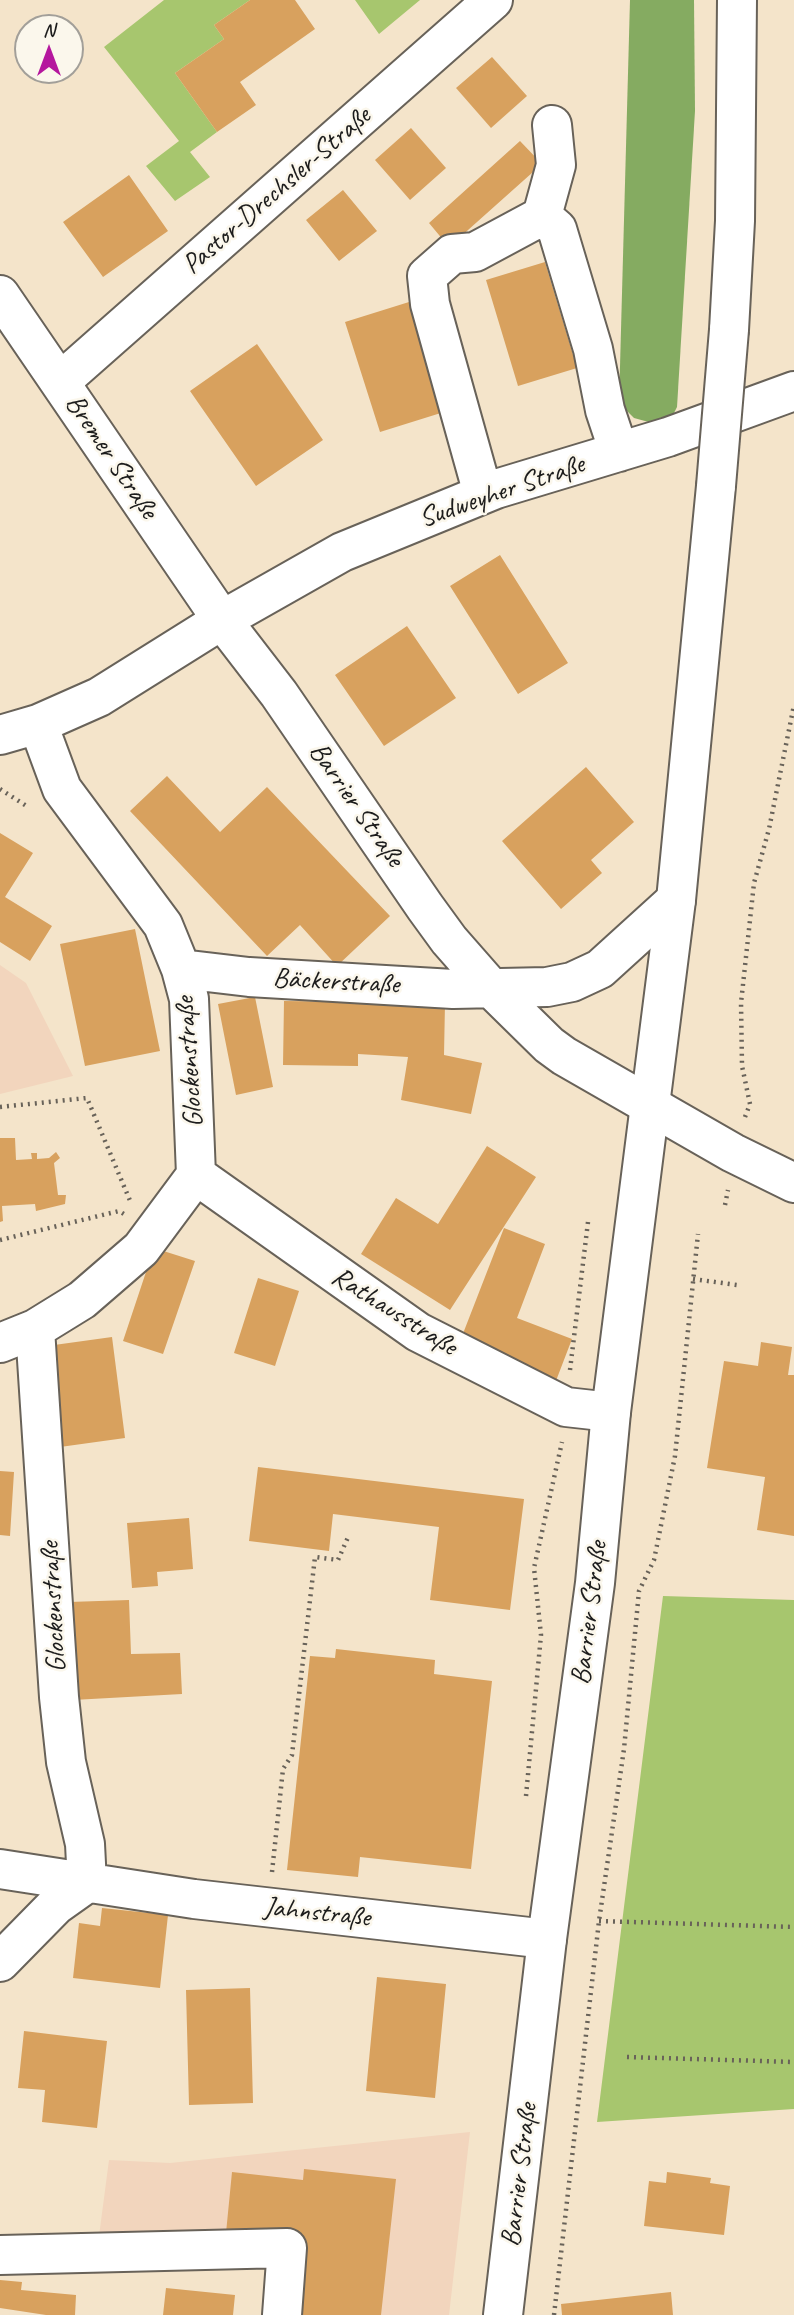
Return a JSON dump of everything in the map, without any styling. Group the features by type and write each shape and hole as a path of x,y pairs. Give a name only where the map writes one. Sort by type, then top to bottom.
{"street":[{"name":"Pastor-Drechsler-Straße","path":"60,382 493,0"},
{"path":"737,0 736,221 729,330 676,900 650,1106 794,1183"},
{"path":"483,494 430,304 427,276 452,254 475,252 542,216 556,165 552,125"},
{"path":"542,216 557,229 593,349 605,410 619,452"},
{"name":"Bremer Straße","path":"0,295 222,620"},
{"name":"Sudweyher Straße","path":"0,735 38,724 99,697 222,620 342,552 483,494 619,452 794,391"},
{"name":"Barrier Straße","path":"222,620 279,694 449,940 492,989 549,1045 650,1106 611,1412 596,1573 547,1939 503,2315"},
{"name":"Glockenstraße","path":"38,724 62,789 163,925 181,969 189,999 196,1175"},
{"path":"492,989 547,987 572,982 600,969 676,900"},
{"name":"Bäckerstraße","path":"181,969 249,978 492,989"},
{"path":"0,1343 35,1329 82,1300 141,1249 196,1175"},
{"name":"Rathausstraße","path":"196,1175 418,1332 566,1406 611,1412"},
{"name":"Glockenstraße","path":"35,1329 59,1697 66,1762 85,1844 87,1883"},
{"path":"0,1869 87,1883"},
{"path":"0,1962 56,1905 87,1883"},
{"name":"Jahnstraße","path":"87,1883 268,1908 547,1939"},
{"path":"0,2255 287,2248 282,2315"}],"path":[{"path":"743,1066 741,1003 754,883 769,830 794,705"},
{"path":"0,1107 87,1098 134,1210"},
{"path":"0,1240 118,1211 129,1217"},
{"path":"526,1799 541,1635 534,1568 562,1439 588,1222"},
{"path":"554,2315 599,1922 624,1749 639,1591 654,1560 675,1456 698,1234"},
{"path":"693,1279 737,1285"},
{"path":"268,1908 283,1769 292,1755 315,1558 338,1560 349,1535"},
{"path":"599,1922 794,1927"},
{"path":"627,2057 794,2062"}],"shaded area":[{"path":"0,965 26,983 73,1076 0,1094"},
{"path":"470,2132 449,2315 269,2315 273,2258 212,2261 94,2274 109,2160 170,2163"}],"green space":[{"path":"164,0 250,0 214,25 224,39 175,73 217,132 190,152 210,177 175,201 146,166 179,141 104,47"},
{"path":"355,0 420,0 379,34"},
{"path":"630,0 694,0 695,111 677,407 667,427 634,418 619,403"},
{"path":"663,1596 794,1600 794,2109 597,2122"}],"building":[{"path":"250,0 295,0 315,29 240,82 256,105 217,132 175,73 224,39 214,25"},
{"path":"492,57 527,96 491,128 456,88"},
{"path":"411,128 446,168 410,200 375,160"},
{"path":"520,141 542,164 449,247 429,223"},
{"path":"129,175 168,231 103,277 63,222"},
{"path":"343,190 377,231 339,261 306,220"},
{"path":"545,262 577,368 518,386 486,280"},
{"path":"409,302 444,412 380,432 345,322"},
{"path":"257,344 323,440 256,486 190,391"},
{"path":"500,555 568,663 518,694 450,586"},
{"path":"407,626 456,698 384,746 335,675"},
{"path":"586,767 634,822 591,860 602,873 561,909 502,841"},
{"path":"167,776 220,832 267,787 390,916 337,966 300,925 267,956 130,811"},
{"path":"0,833 33,853 5,897 52,926 30,961 0,942"},
{"path":"135,929 160,1051 85,1066 60,944"},
{"path":"255,997 273,1087 236,1095 218,1004"},
{"path":"284,1001 445,1003 444,1055 482,1063 471,1114 401,1100 408,1057 358,1054 358,1066 283,1065"},
{"path":"0,1138 15,1138 16,1160 32,1159 31,1153 37,1153 37,1159 49,1158 56,1152 60,1158 54,1163 58,1195 66,1195 65,1204 36,1211 35,1204 2,1206 3,1221 0,1222"},
{"path":"487,1146 536,1177 450,1310 361,1254 396,1198 438,1224"},
{"path":"504,1228 545,1244 517,1318 572,1339 554,1386 457,1349"},
{"path":"154,1248 195,1261 163,1354 123,1341"},
{"path":"258,1278 299,1291 275,1366 234,1353"},
{"path":"112,1337 125,1438 60,1447 47,1346"},
{"path":"761,1342 792,1347 788,1375 794,1375 794,1536 757,1530 765,1477 707,1468 724,1361 758,1366"},
{"path":"258,1467 524,1499 510,1610 430,1600 439,1527 333,1514 329,1551 249,1541"},
{"path":"0,1471 14,1472 10,1536 0,1535"},
{"path":"189,1518 193,1569 157,1572 158,1586 132,1588 127,1523"},
{"path":"129,1600 131,1654 180,1653 182,1694 73,1700 69,1602"},
{"path":"336,1649 435,1660 434,1674 492,1681 471,1869 360,1857 358,1877 287,1870 310,1656 335,1658"},
{"path":"102,1908 168,1915 160,1988 73,1978 79,1923 100,1926"},
{"path":"377,1977 446,1984 435,2098 366,2091"},
{"path":"250,1988 253,2103 189,2105 186,1990"},
{"path":"24,2031 107,2041 97,2128 42,2122 45,2090 18,2088"},
{"path":"304,2169 396,2179 381,2315 296,2315 303,2241 226,2233 232,2172 303,2180"},
{"path":"667,2172 711,2178 710,2183 730,2186 724,2235 644,2226 649,2181 666,2183"},
{"path":"0,2280 22,2282 21,2290 76,2295 75,2315 46,2315 0,2308"},
{"path":"166,2288 235,2295 233,2315 163,2315"},
{"path":"671,2292 673,2315 562,2315 561,2304"}]}
